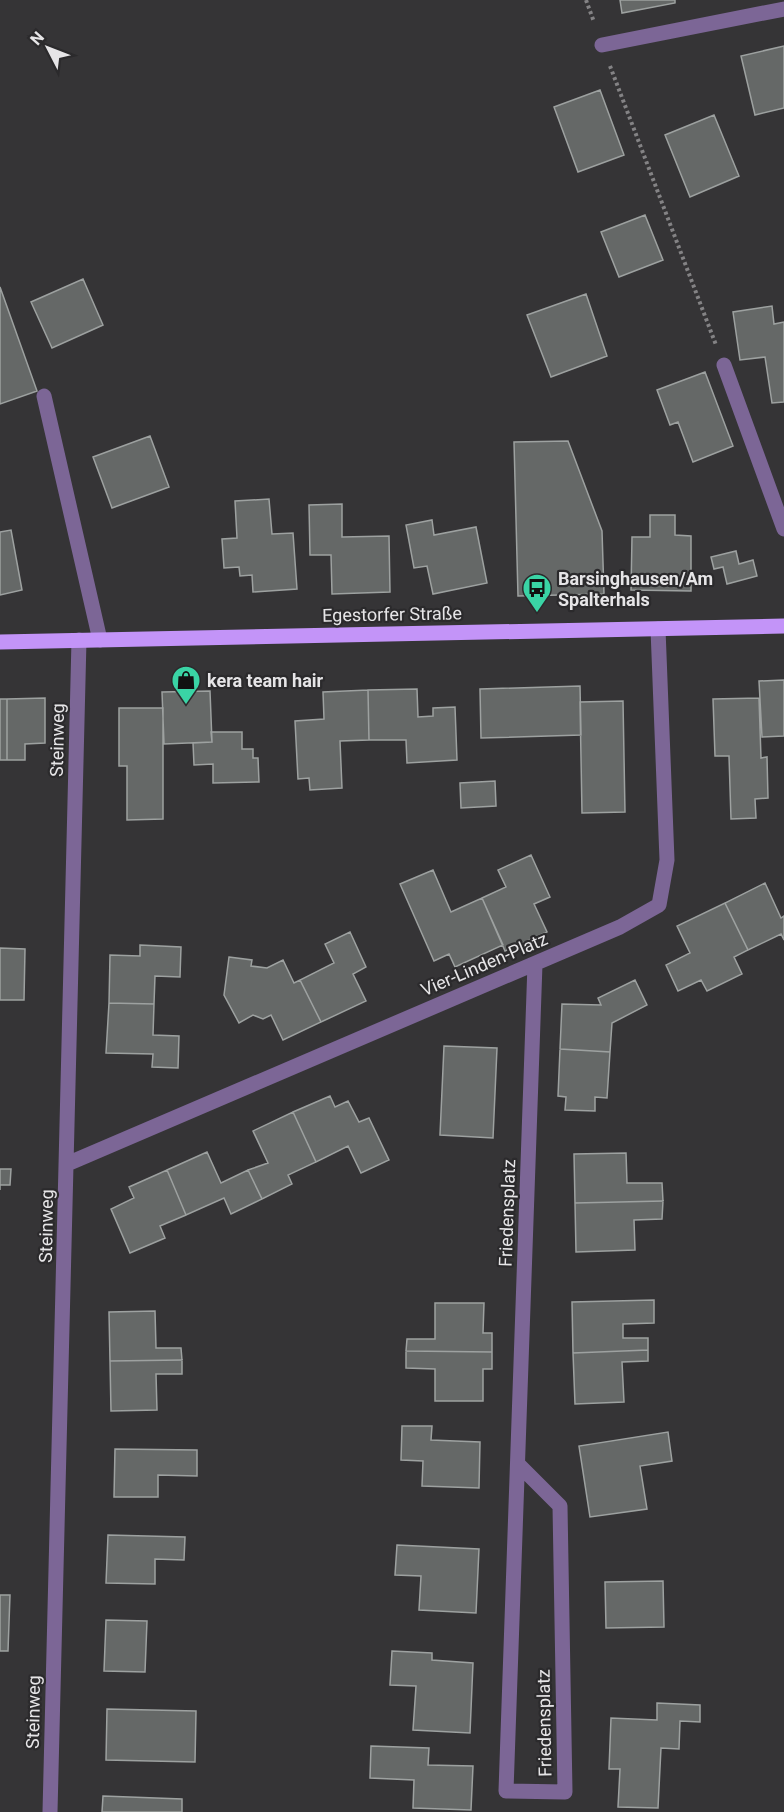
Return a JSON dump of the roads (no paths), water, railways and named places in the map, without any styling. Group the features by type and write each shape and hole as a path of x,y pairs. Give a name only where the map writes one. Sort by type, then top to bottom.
{"main road":[{"name":"Egestorfer Straße","path":"0,642 784,626"}],"street":[{"path":"602,45 784,9"},
{"path":"724,365 784,529"},
{"path":"44,396 100,640"},
{"name":"Vier-Linden-Platz","path":"67,1164 620,927 659,905 667,860 658,629"},
{"name":"Steinweg","path":"50,1812 80,640"},
{"name":"Friedensplatz","path":"518,1464 560,1506 565,1792 506,1791 535,964"}],"place":[{"name":"Barsinghausen/Am Spalterhals","path":"537,614"},
{"name":"kera team hair","path":"186,706"}]}
